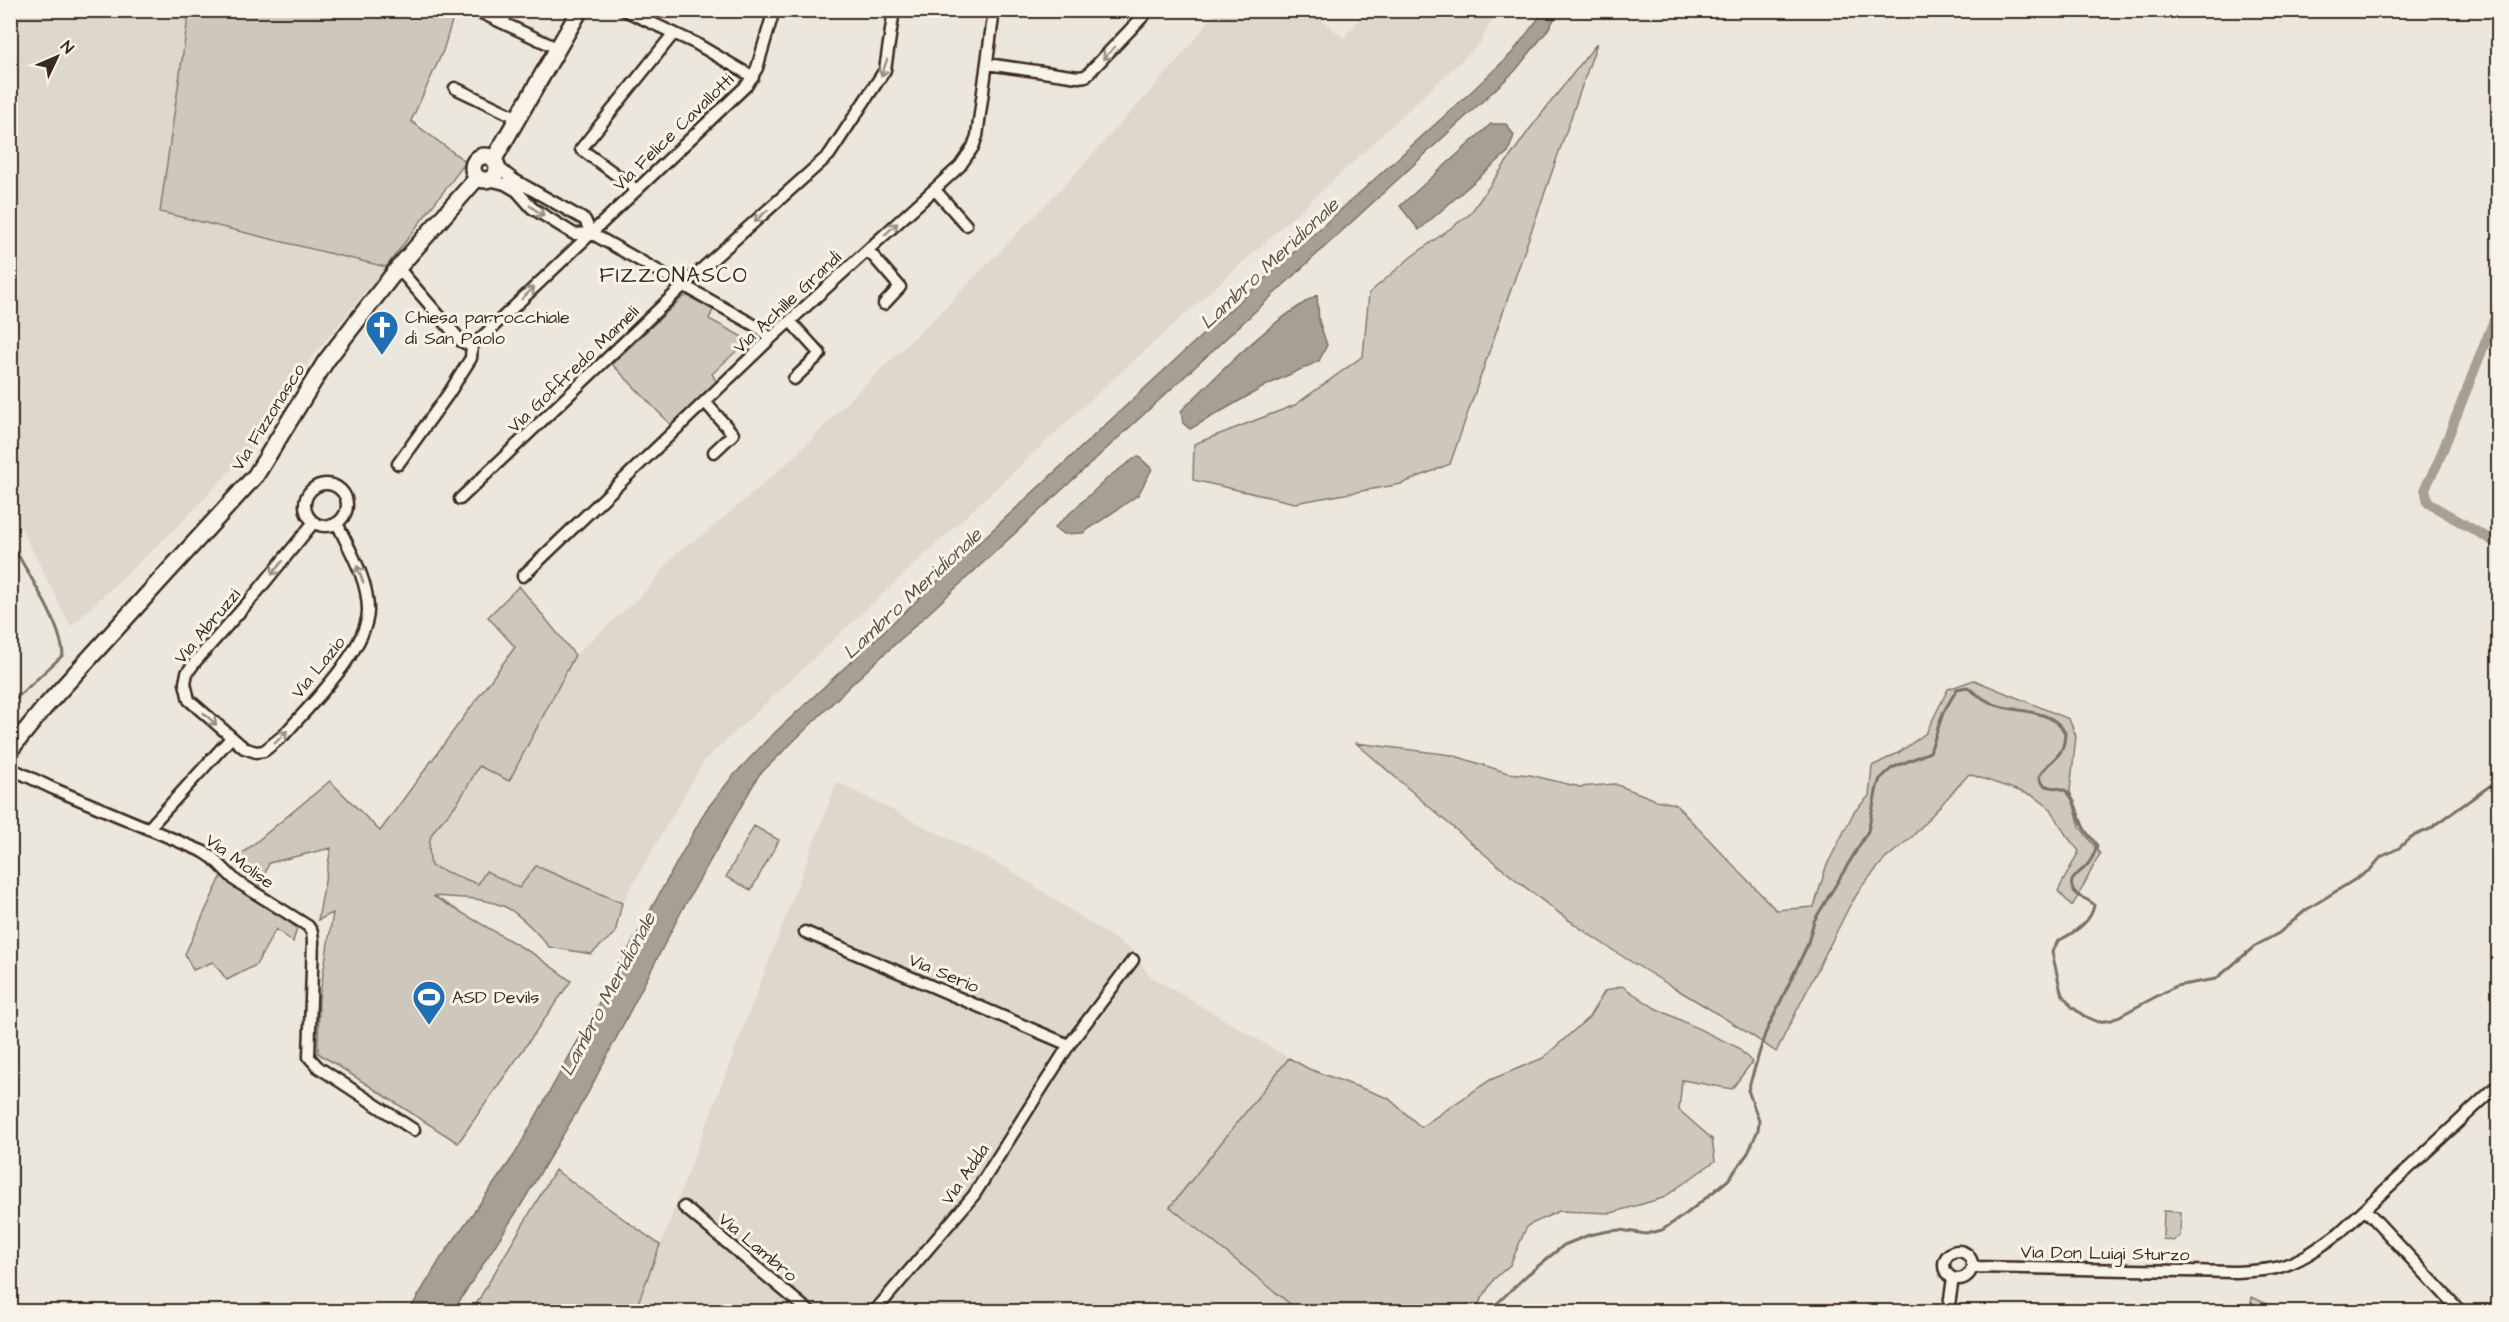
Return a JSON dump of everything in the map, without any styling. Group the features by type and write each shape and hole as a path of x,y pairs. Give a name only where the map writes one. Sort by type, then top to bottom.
{"main road":[{"name":"Via Fizzonasco","path":"10,750 44,708 256,475 326,361 398,268 490,171 580,10"},
{"path":"10,757 10,766"}],"street":[{"path":"475,10 559,49"},
{"path":"503,23 508,10"},
{"path":"624,10 706,49 753,77"},
{"name":"Via Felice Cavallotti","path":"472,344 478,341 637,190 753,77 774,10"},
{"name":"Via Goffredo Mameli","path":"460,499 684,285 829,155 885,69 894,10"},
{"name":"Via Achille Grandi","path":"523,576 770,339 960,166 973,147 994,10"},
{"path":"987,64 1078,77 1086,76 1149,10"},
{"path":"637,190 581,149 674,33"},
{"path":"455,88 518,118"},
{"path":"490,171 517,181 585,220 591,233"},
{"path":"490,171 517,191 532,208 574,234 591,233 760,329 770,339"},
{"path":"935,190 966,225"},
{"path":"868,250 900,287 884,304"},
{"path":"398,268 461,341 472,344 471,358 398,464"},
{"path":"790,321 820,354 794,379"},
{"path":"705,402 734,434 714,452"},
{"path":"323,484 339,488 345,494 347,510 337,523 329,526 314,522 305,508 309,492 323,484"},
{"name":"Via Abruzzi","path":"231,738 189,699 185,691 187,673 314,522"},
{"name":"Via Lazio","path":"231,738 244,748 256,752 272,747 339,670 361,640 368,617 366,589 337,523"},
{"path":"148,828 231,738"},
{"name":"Via Molise","path":"10,766 52,788 204,852 236,881 308,926 313,941 309,1057 318,1067 414,1130"},
{"name":"Via Serio","path":"805,932 1069,1045"},
{"name":"Via Adda","path":"874,1311 974,1195 1069,1045 1133,960"},
{"name":"Via Don Luigi Sturzo","path":"1972,1267 2236,1272 2272,1269 2294,1262 2319,1248 2365,1209 2499,1085"},
{"name":"Via Lambro","path":"684,1207 810,1311"},
{"path":"2365,1209 2461,1311"},
{"path":"1952,1252 1965,1253 1972,1267 1965,1278 1953,1278 1944,1268 1946,1258 1952,1252"},
{"path":"1948,1311 1953,1278"}],"shaded area":[{"path":"11,11 189,11 160,212 386,267 312,357 255,445 181,523 71,626 11,509"},
{"path":"189,11 455,11 443,51 411,121 466,162 386,267 160,212"},
{"path":"1217,11 1311,11 1344,38 1366,11 1496,11 1481,42 1324,189 1100,391 704,761 622,903 536,866 519,888 487,871 479,884 431,866 428,850 433,829 455,806 479,765 508,780 575,655 646,591 678,551 706,533 792,459 850,399 934,319 1073,176 1174,65"},
{"path":"1597,43 1450,464 1401,484 1295,503 1193,480 1194,444 1295,405 1363,356 1369,293 1411,257 1470,214 1529,130"},
{"path":"688,296 713,310 709,319 748,340 712,374 717,382 671,425 612,364 683,297"},
{"path":"519,586 575,655 509,781 479,766 458,802 436,827 429,845 431,866 478,884 486,871 519,888 536,866 622,903 615,933 591,954 549,947 522,918 495,903 459,897 433,896 535,955 571,981 458,1143 318,1053 319,999 333,913 318,920 331,848 269,863 260,887 233,861 330,781 380,831 515,647 488,617"},
{"path":"1974,680 2069,719 2076,736 2070,791 2080,827 2100,854 2080,893 2072,906 2058,891 2079,851 2066,835 2051,809 2034,796 1969,774 1913,836 1884,860 1862,886 1849,907 1776,1052 1567,919 1474,846 1356,743 1452,755 1508,773 1530,775 1580,787 1615,784 1656,800 1675,804 1776,910 1814,907 1826,867 1854,812 1869,796 1872,766 1898,753 1926,733 1948,689"},
{"path":"837,782 1008,869 1130,949 1150,976 1289,1058 1170,1207 1299,1311 635,1312"},
{"path":"754,826 779,840 751,890 726,877"},
{"path":"223,873 297,928 293,942 276,929 256,965 227,980 213,962 193,970 185,954"},
{"path":"1622,986 1655,1008 1737,1047 1752,1062 1732,1089 1682,1080 1679,1110 1712,1139 1715,1161 1663,1198 1611,1213 1559,1211 1527,1226 1510,1265 1494,1279 1474,1311 1299,1311 1170,1207 1289,1058 1309,1069 1388,1098 1421,1127 1490,1080 1543,1058 1589,1017 1605,991"},
{"path":"555,1170 660,1245 635,1311 472,1311"},
{"path":"2164,1211 2181,1212 2180,1236 2173,1241 2163,1239"},
{"path":"2252,1297 2281,1311 2250,1311"}],"water":[{"name":"Lambro Meridionale","path":"1544,11 1559,11 1547,31 1515,71 853,683 759,775 681,912 588,1093 521,1205 453,1311 409,1311 441,1258 515,1154 706,810 733,776 768,739 1188,348 1472,91 1512,53"},
{"path":"1491,124 1506,124 1514,135 1508,152 1419,230 1400,206"},
{"path":"1317,295 1319,321 1327,345 1319,361 1267,385 1190,429 1183,423 1181,411 1229,364 1262,334"},
{"path":"1138,456 1152,469 1138,495 1083,533 1064,534 1054,528 1111,475"}],"waterway":[{"path":"2498,310 2437,465 2425,488 2428,503 2498,544"},
{"path":"10,541 50,613 61,642 63,655 10,704"},
{"path":"1488,1312 1527,1275 1564,1245 1589,1235 1609,1231 1620,1230 1646,1234 1662,1230 1728,1180 1748,1153 1758,1130 1759,1121 1748,1090 1765,1034 1807,946 1814,921 1868,831 1880,779 1892,768 1930,752 1943,713 1957,689 1967,687 1996,705 2044,715 2052,719 2065,733 2062,749 2039,777 2044,785 2062,789 2070,795 2084,829 2097,846 2089,862 2075,876 2072,883 2076,894 2094,905 2090,917 2075,931 2058,941 2052,952 2061,992 2072,1007 2098,1022 2112,1020 2176,986 2216,979 2255,946 2279,933 2306,910 2370,870 2381,857 2399,848 2411,837 2430,829 2498,780"}],"place":[{"name":"Chiesa parrocchiale di San Paolo","path":"382,356"},
{"name":"ASD Devils","path":"429,1026"}],"district":[{"name":"FIZZONASCO","path":"674,275"}]}
